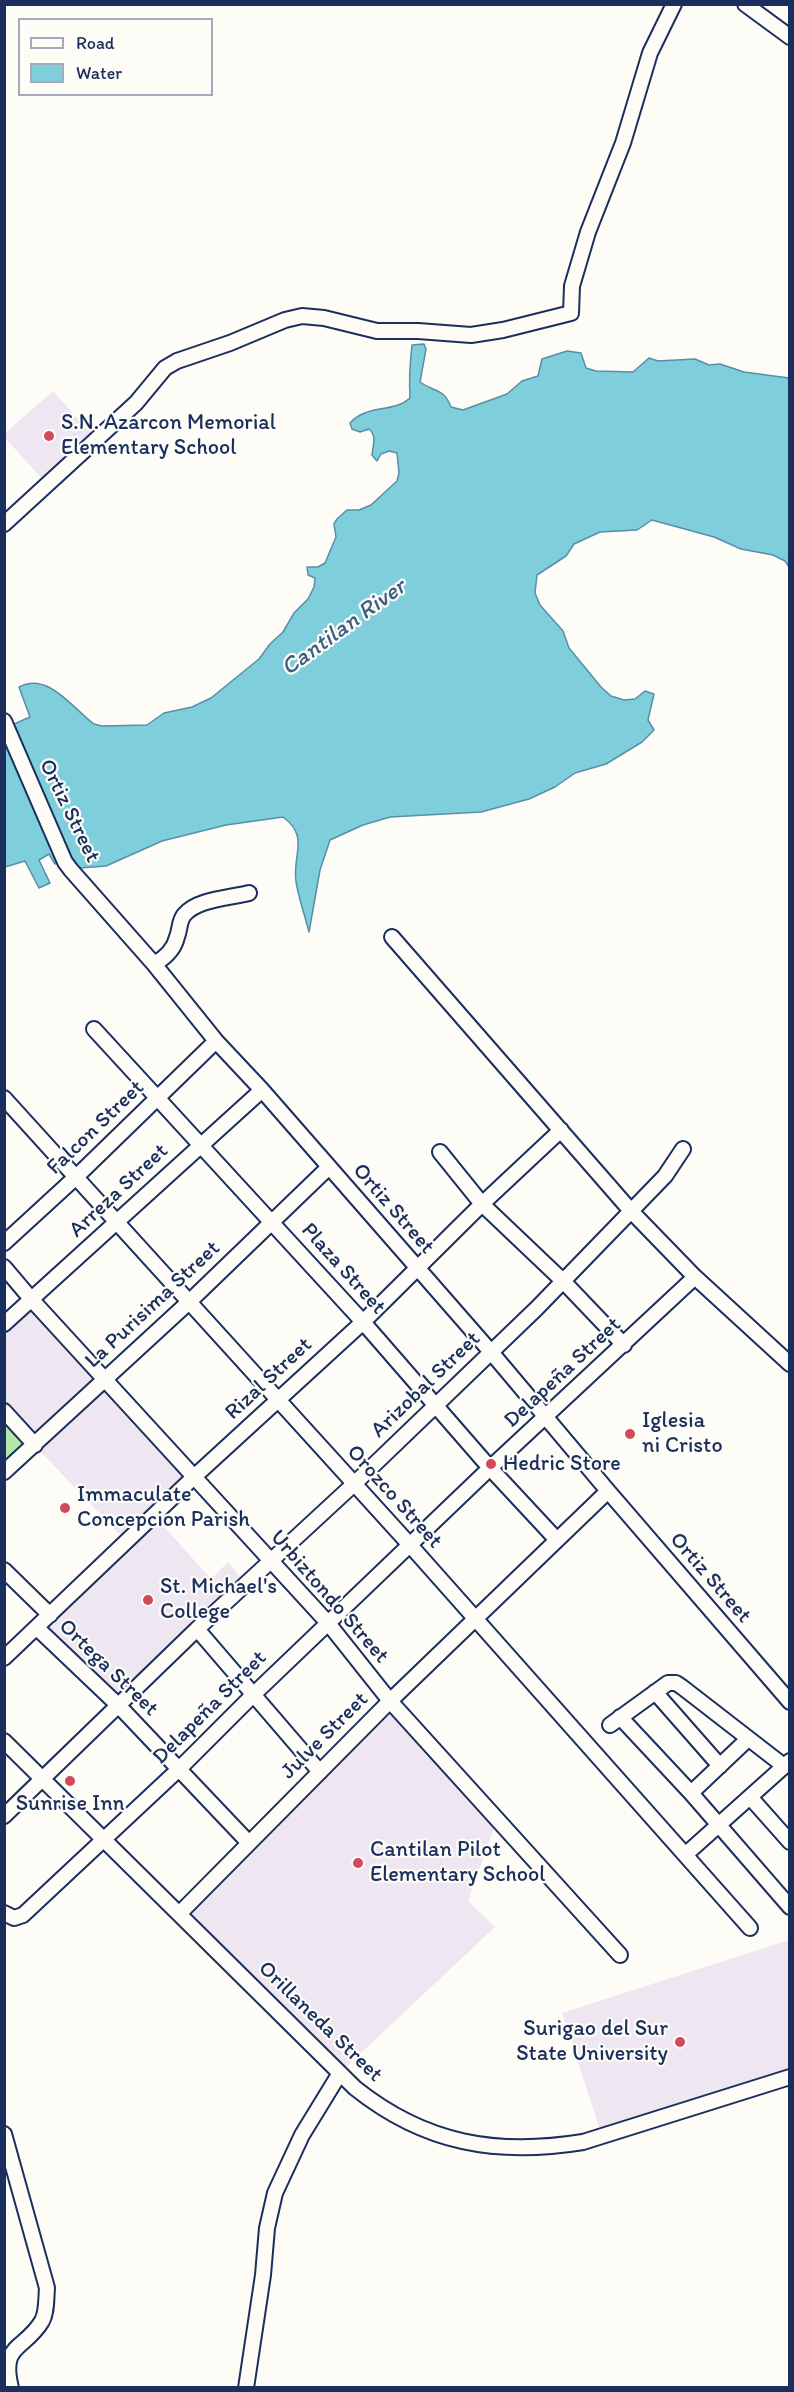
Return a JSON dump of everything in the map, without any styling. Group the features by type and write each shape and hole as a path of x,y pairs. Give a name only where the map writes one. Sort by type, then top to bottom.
{"street":[{"path":"4,524 136,404 165,368 177,361 230,343 285,320 302,316 324,318 377,331 471,335 503,330 571,313 572,286 588,232 623,143 650,53 674,4"},
{"path":"745,4 789,37"},
{"name":"Ortiz Street","path":"5,722 65,862 87,890 154,964 216,1041 262,1090 491,1352 789,1702"},
{"path":"154,964 169,954 177,938 182,917 189,910 198,905 249,893"},
{"path":"392,937 631,1211 695,1277 789,1364"},
{"name":"Plaza Street","path":"94,1029 272,1221 436,1404 490,1468 557,1540"},
{"name":"Falcon Street","path":"4,1243 76,1177 216,1041"},
{"name":"Arreza Street","path":"4,1324 262,1090"},
{"name":"Orozco Street","path":"6,1102 190,1301 410,1545 750,1928"},
{"name":"Rizal Street","path":"4,1658 195,1476 363,1322 482,1204 561,1130"},
{"name":"Arizobal Street","path":"4,1815 43,1780 197,1629 354,1485 491,1352 665,1176 683,1149"},
{"path":"440,1152 482,1204 563,1281 624,1345"},
{"name":"La Purisima Street","path":"4,1472 190,1301 329,1167"},
{"name":"Urbiztondo Street","path":"4,1267 328,1623 390,1701 620,1955"},
{"name":"Delapeña Street","path":"9,1916 23,1915 179,1769 490,1468 695,1277"},
{"path":"4,1412 35,1445"},
{"name":"Julve Street","path":"179,1914 390,1701 608,1491"},
{"name":"Ortega Street","path":"4,1570 50,1615"},
{"name":"Ortega Street","path":"37,1628 119,1706 249,1843"},
{"path":"197,1629 320,1772"},
{"path":"685,1855 720,1825 787,1764 748,1739 676,1683 668,1683 615,1721 691,1793 720,1825 789,1907"},
{"path":"656,1692 720,1766"},
{"path":"691,1793 748,1739"},
{"name":"Orillaneda Street","path":"4,1741 340,2073 371,2102 409,2123 471,2143 495,2148 524,2148 583,2142 789,2077"},
{"path":"750,1797 789,1842"},
{"path":"246,2388 262,2282 267,2228 275,2193 302,2135 340,2073"},
{"path":"4,2134 48,2288 45,2314 41,2322 34,2332 12,2349 5,2362 5,2372 11,2388"}],"shaded area":[{"name":"S.N. Azarcon Memorial Elementary School","path":"53,391 94,437 45,482 5,438 4,434"},
{"path":"30,1308 96,1380 36,1437 5,1402 5,1331"},
{"path":"104,1389 188,1477 123,1538 39,1450"},
{"name":"St. Michael's College","path":"159,1521 211,1579 228,1562 243,1580 118,1700 46,1631 51,1619"},
{"name":"Cantilan Pilot Elementary School","path":"390,1707 495,1825 468,1901 495,1927 346,2067 187,1909"},
{"name":"Surigao del Sur State University","path":"789,1940 789,2071 601,2133 562,2013"}],"green space":[{"path":"5,1420 27,1444 5,1464"}],"water":[{"name":"Cantilan River","path":"424,344 426,349 420,382 442,393 451,407 463,410 507,394 522,381 538,376 542,359 567,351 581,353 586,368 596,371 633,372 649,358 658,361 695,359 709,365 720,364 744,372 789,378 789,567 785,561 773,555 741,549 714,537 652,520 637,530 600,532 574,544 566,556 537,575 535,593 540,605 563,631 569,648 611,696 624,700 635,699 645,691 654,694 648,720 654,730 642,742 606,764 575,773 555,787 529,799 481,812 390,817 363,825 330,840 320,870 309,932 296,882 298,839 291,824 283,817 226,825 162,841 106,866 79,868 70,859 55,864 49,854 39,860 50,883 39,888 25,861 5,867 5,728 30,717 19,687 30,683 50,688 94,724 102,726 147,725 164,713 192,707 211,698 259,659 283,632 294,613 308,599 314,587 315,578 308,575 307,567 318,567 325,563 336,537 334,524 337,519 347,510 359,510 371,505 397,481 399,473 397,453 389,451 381,454 377,461 372,455 374,441 369,429 360,432 352,429 350,423 364,413 396,406 410,398 412,345"}],"place":[{"name":"S.N. Azarcon Memorial Elementary School","path":"49,436"},
{"name":"Iglesia ni Cristo","path":"630,1434"},
{"name":"Hedric Store","path":"491,1464"},
{"name":"Immaculate Concepcion Parish","path":"65,1508"},
{"name":"St. Michael's College","path":"148,1600"},
{"name":"Sunrise Inn","path":"70,1781"},
{"name":"Cantilan Pilot Elementary School","path":"358,1863"},
{"name":"Surigao del Sur State University","path":"680,2042"}]}
